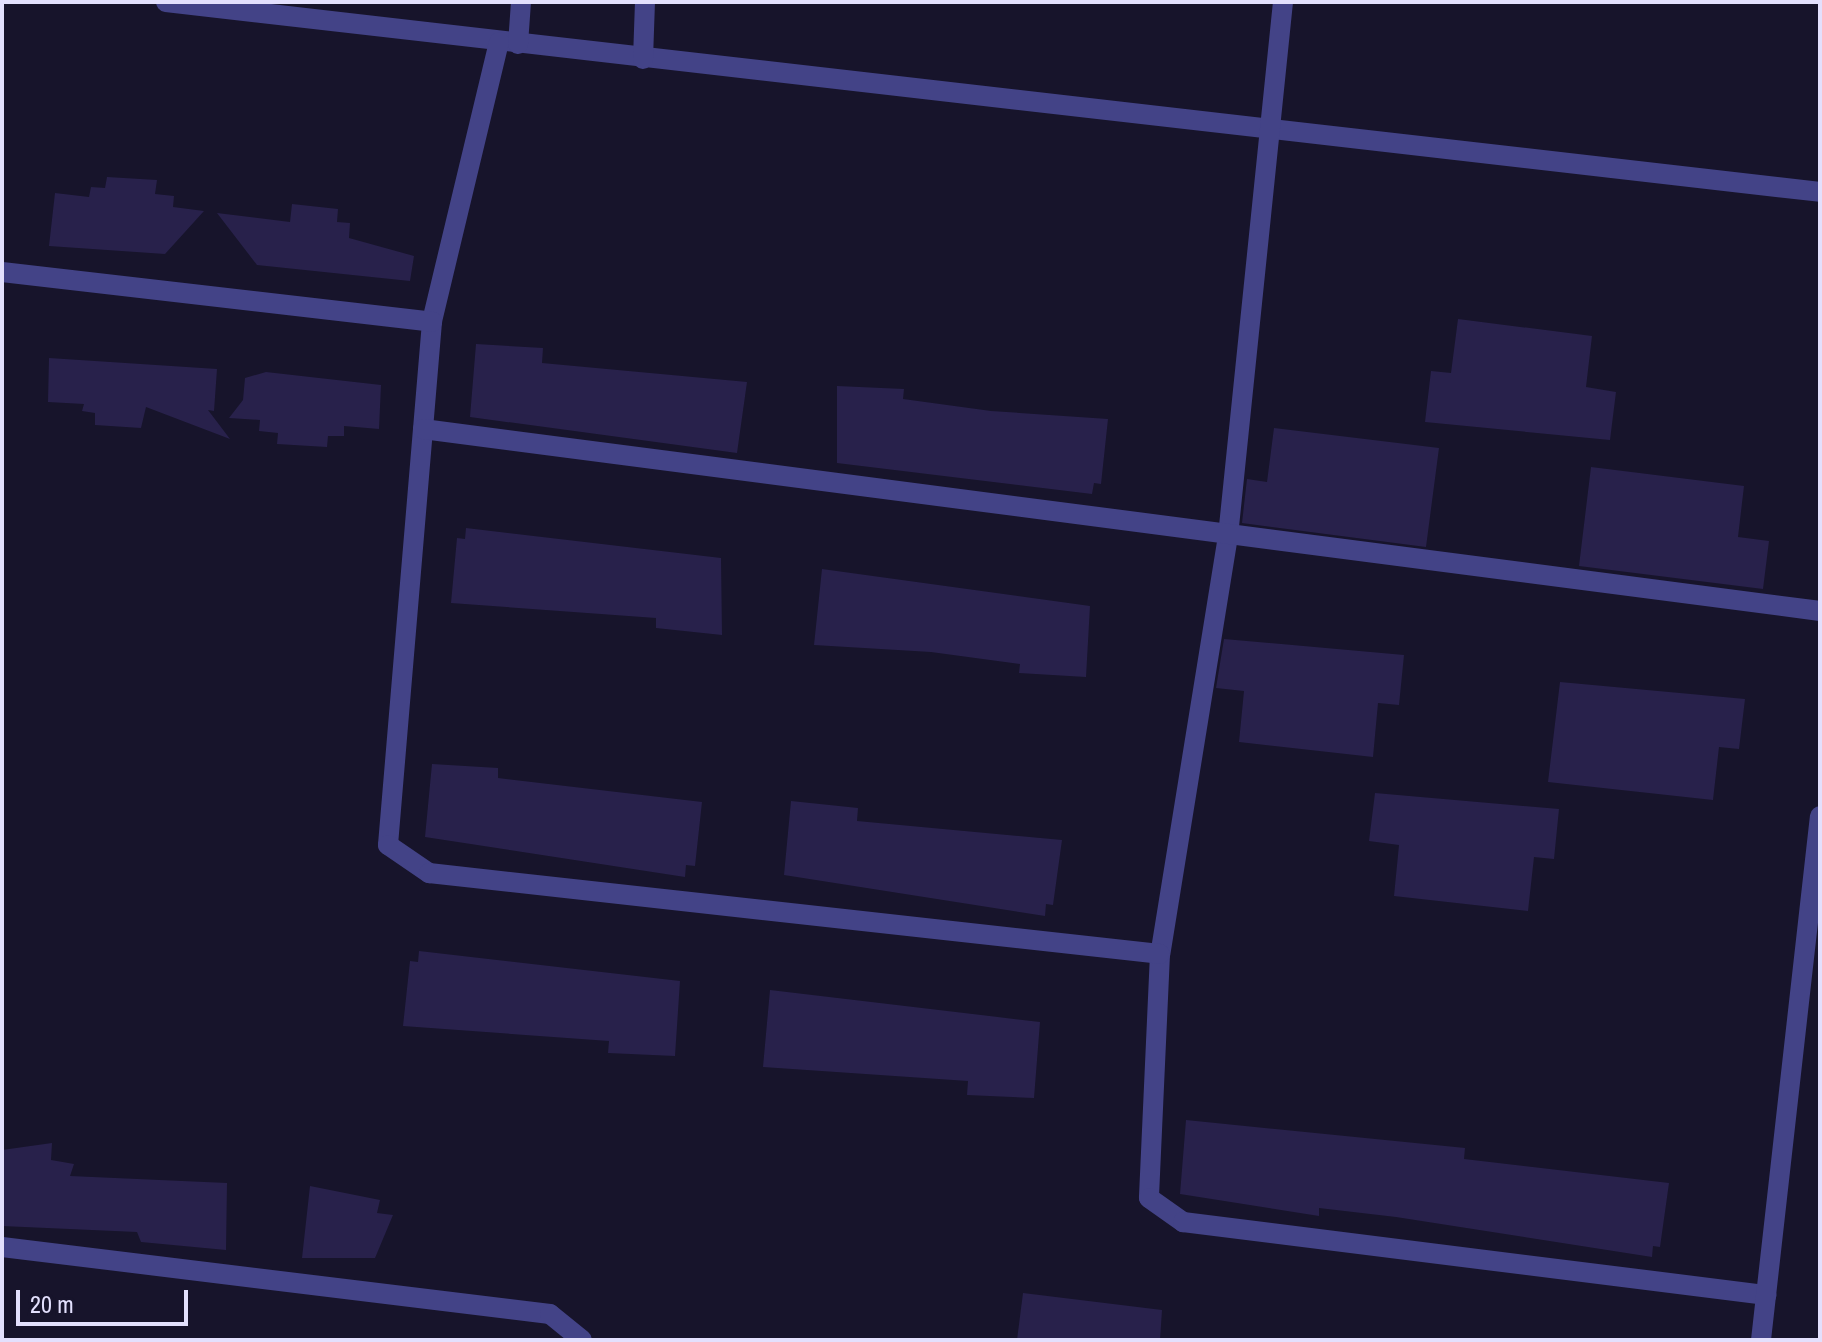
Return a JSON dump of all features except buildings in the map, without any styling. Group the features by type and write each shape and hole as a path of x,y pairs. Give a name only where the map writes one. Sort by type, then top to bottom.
{"street":[{"path":"166,2 1270,133 1820,192"},
{"path":"521,2 432,322 388,845 429,873 1160,954"},
{"path":"643,59 645,2"},
{"path":"1283,2 1228,536 1160,954 1149,1198 1168,1218 1766,1295"},
{"path":"2,272 432,322"},
{"path":"423,429 1820,611"},
{"path":"1761,1340 1820,816"},
{"path":"2,1247 550,1314 582,1340"}]}
